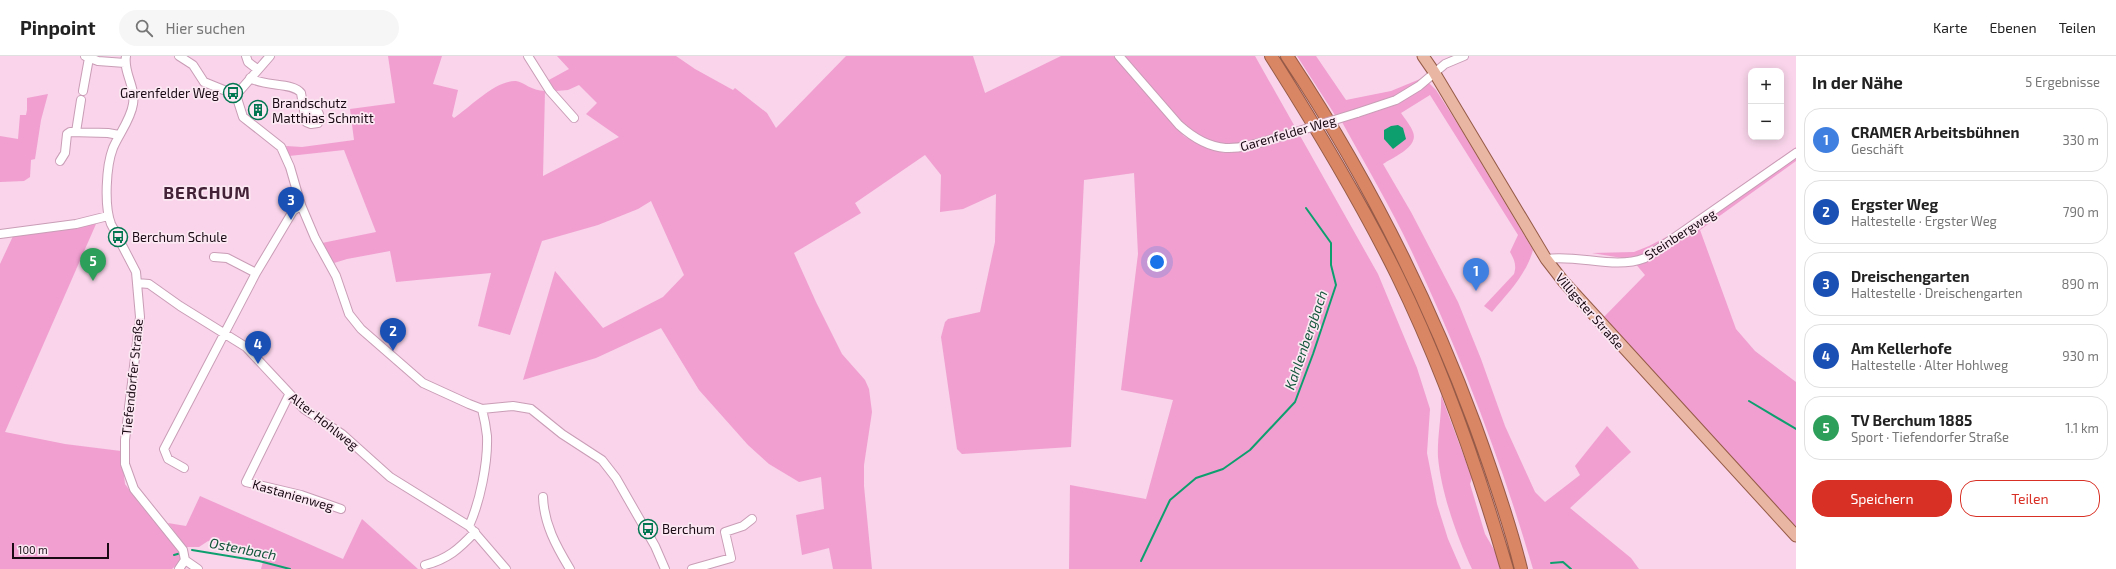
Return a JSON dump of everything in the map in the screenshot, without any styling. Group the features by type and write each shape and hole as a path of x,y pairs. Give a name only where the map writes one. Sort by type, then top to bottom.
{"highway":[{"path":"1271,56 1326,145 1374,230 1398,277 1445,385 1480,479 1507,569"},
{"path":"1287,56 1326,114 1369,191 1423,299 1460,384 1489,464 1521,569"}],"main road":[{"name":"Villigster Straße","path":"1423,56 1546,259 1563,281 1628,355 1796,536"}],"street":[{"path":"179,56 193,65 204,82 236,95"},
{"path":"246,56 248,62 257,69"},
{"path":"236,95 257,69 270,56"},
{"path":"528,56 550,91 574,118"},
{"name":"Garenfelder Weg","path":"1120,56 1179,125 1189,134 1202,142 1223,150 1286,135 1396,100 1419,86 1434,72 1464,56"},
{"path":"83,91 87,57 126,60"},
{"name":"Tiefendorfer Straße","path":"126,60 127,78 132,87 133,105 112,149 108,170 108,216 136,272 140,330 125,440 125,464 134,489 179,543 185,553 185,560"},
{"path":"250,78 264,84 292,86 298,89 301,93 305,109"},
{"path":"236,95 243,117 281,147 290,167 301,205 315,238 336,276 349,314 361,329 423,383 469,404 482,408 513,406 531,409 562,434 602,460 616,478 655,546 665,569"},
{"path":"76,132 81,100"},
{"path":"60,161 65,153 67,134 70,132 108,133 119,135"},
{"name":"Steinbergweg","path":"1546,259 1562,257 1622,263 1634,262 1645,258 1711,214 1796,153"},
{"path":"184,468 168,459 164,449 256,273 293,211 301,205"},
{"path":"0,234 76,224 108,216"},
{"path":"214,257 227,258 256,273"},
{"name":"Alter Hohlweg","path":"137,283 149,284 180,306 225,332 254,353 289,395 304,409 342,434 390,477 469,526 506,569"},
{"name":"Kastanienweg","path":"289,395 246,482 301,495 341,509"},
{"path":"469,526 474,516 486,455 487,435 482,408"},
{"path":"543,497 543,513 555,543 570,569"},
{"path":"692,569 731,558 725,532 743,526 752,519"},
{"path":"425,565 441,561 460,548 475,532"},
{"path":"178,569 185,560 198,569"}],"shaded area":[{"path":"388,56 442,56 433,84 458,90 452,116 454,118 492,89 508,82 516,81 536,90 545,91 543,176 619,137 586,114 597,103 579,85 568,90 556,91 547,81 569,69 557,56 676,56 695,69 733,90 735,88 767,113 776,128 846,56 973,56 985,93 1061,56 1116,56 1184,136 1194,142 1225,153 1238,151 1238,146 1215,144 1191,132 1123,56 1255,56 1378,274 1417,368 1430,409 1427,453 1437,504 1448,539 1461,569 1069,569 1070,485 1146,499 1173,400 1121,390 1138,254 1134,173 1084,180 1071,447 962,454 957,449 941,337 945,322 948,319 980,312 995,242 996,194 963,209 940,212 941,175 925,155 855,203 861,213 794,253 842,354 865,380 869,389 872,412 864,465 864,486 872,569 833,569 829,548 802,555 796,515 824,509 821,477 799,482 769,464 748,445 699,390 661,328 596,358 523,380 555,271 603,328 663,297 684,275 651,201 638,209 598,225 542,241 510,335 478,326 491,273 396,282 390,251 334,263 322,243 376,232 344,150 289,156 286,146 302,147 354,140 350,109 395,103"},
{"path":"1297,56 1316,56 1346,100 1391,91 1425,77 1394,98 1335,115"},
{"path":"1429,83 1436,90 1459,126 1533,250 1521,276 1492,312 1484,306 1514,274 1515,262 1510,252 1518,235 1430,95 1401,113 1413,132 1414,137 1409,147 1383,164 1411,212 1458,302 1481,359 1505,426 1535,492 1545,502 1580,475 1575,466 1607,426 1631,452 1570,508 1631,558 1639,569 1533,569 1521,528 1493,447 1463,367 1403,234 1342,122 1380,110 1401,101"},
{"path":"48,94 41,120 35,159 31,160 30,177 24,181 0,182 0,136 18,139 20,115 26,115 27,98"},
{"path":"1398,125 1403,128 1406,139 1393,149 1384,139 1384,130 1391,126"},
{"path":"1796,147 1796,151 1644,255 1628,259 1592,253 1634,252 1649,246 1672,234"},
{"path":"1796,156 1796,161 1700,230 1736,329 1755,351 1796,382 1796,531 1599,322 1645,275 1634,262"},
{"path":"96,224 5,432 65,444 121,451 125,484 179,550 181,556 177,565 172,569 0,569 0,264 14,234"},
{"path":"1441,395 1472,478 1470,484 1485,534 1496,553 1500,569 1472,569 1455,529 1442,485 1438,457"},
{"path":"200,496 343,559 362,519 418,569 261,569 264,558 208,541 199,547 186,547 168,523 186,526"}],"waterway":[{"name":"Kahlenbergbach","path":"1141,561 1170,500 1196,478 1223,469 1250,450 1295,402 1336,285 1331,265 1331,243 1306,208"},
{"path":"1749,401 1796,429"},
{"name":"Ostenbach","path":"192,550 259,561 290,569"},
{"name":"Ostenbach","path":"174,555 181,553"},
{"path":"1551,563 1563,562 1571,569"}],"place":[{"name":"Garenfelder Weg","path":"233,93"},
{"name":"Brandschutz Matthias Schmitt","path":"258,110"},
{"name":"Dreischengarten","path":"291,220"},
{"name":"Berchum Schule","path":"118,237"},
{"name":"TV Berchum 1885","path":"93,281"},
{"name":"CRAMER Arbeitsbühnen","path":"1476,291"},
{"name":"Ergster Weg","path":"393,351"},
{"name":"Am Kellerhofe","path":"258,364"},
{"name":"Berchum","path":"648,529"}],"district":[{"name":"BERCHUM","path":"207,193"}]}
